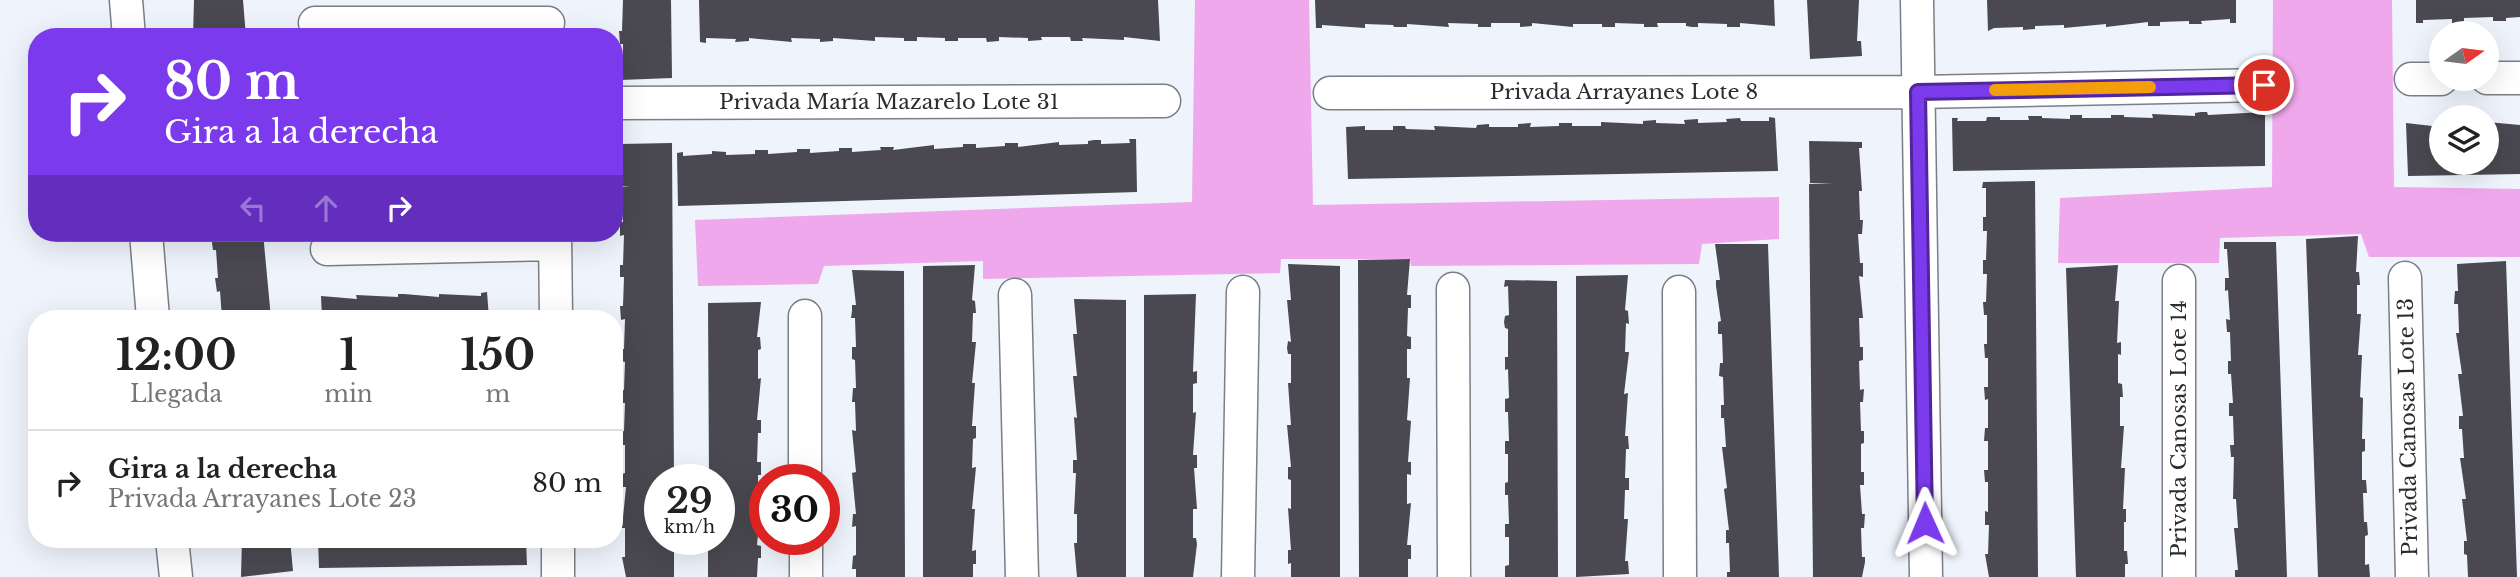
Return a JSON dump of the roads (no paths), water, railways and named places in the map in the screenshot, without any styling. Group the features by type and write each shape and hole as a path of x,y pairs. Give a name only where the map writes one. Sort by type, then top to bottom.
{"street":[{"path":"126,0 128,28"},
{"path":"1917,0 1926,577"},
{"path":"315,23 549,20"},
{"path":"2499,78 2520,78"},
{"name":"Privada Arrayanes Lote 8","path":"1330,93 1918,92 2264,85"},
{"name":"Privada María Mazarelo Lote 31","path":"623,103 1164,100"},
{"path":"147,242 152,310"},
{"path":"327,249 487,242"},
{"path":"555,242 556,310"},
{"name":"Privada Canosas Lote 13","path":"2404,278 2412,577"},
{"name":"Privada Canosas Lote 14","path":"2179,281 2179,577"},
{"path":"1453,289 1454,577"},
{"path":"1238,577 1244,292"},
{"path":"1679,292 1680,577"},
{"path":"1015,295 1022,577"},
{"path":"805,316 806,464"},
{"path":"173,548 176,577"},
{"path":"558,548 558,577"},
{"path":"806,555 806,577"}]}
